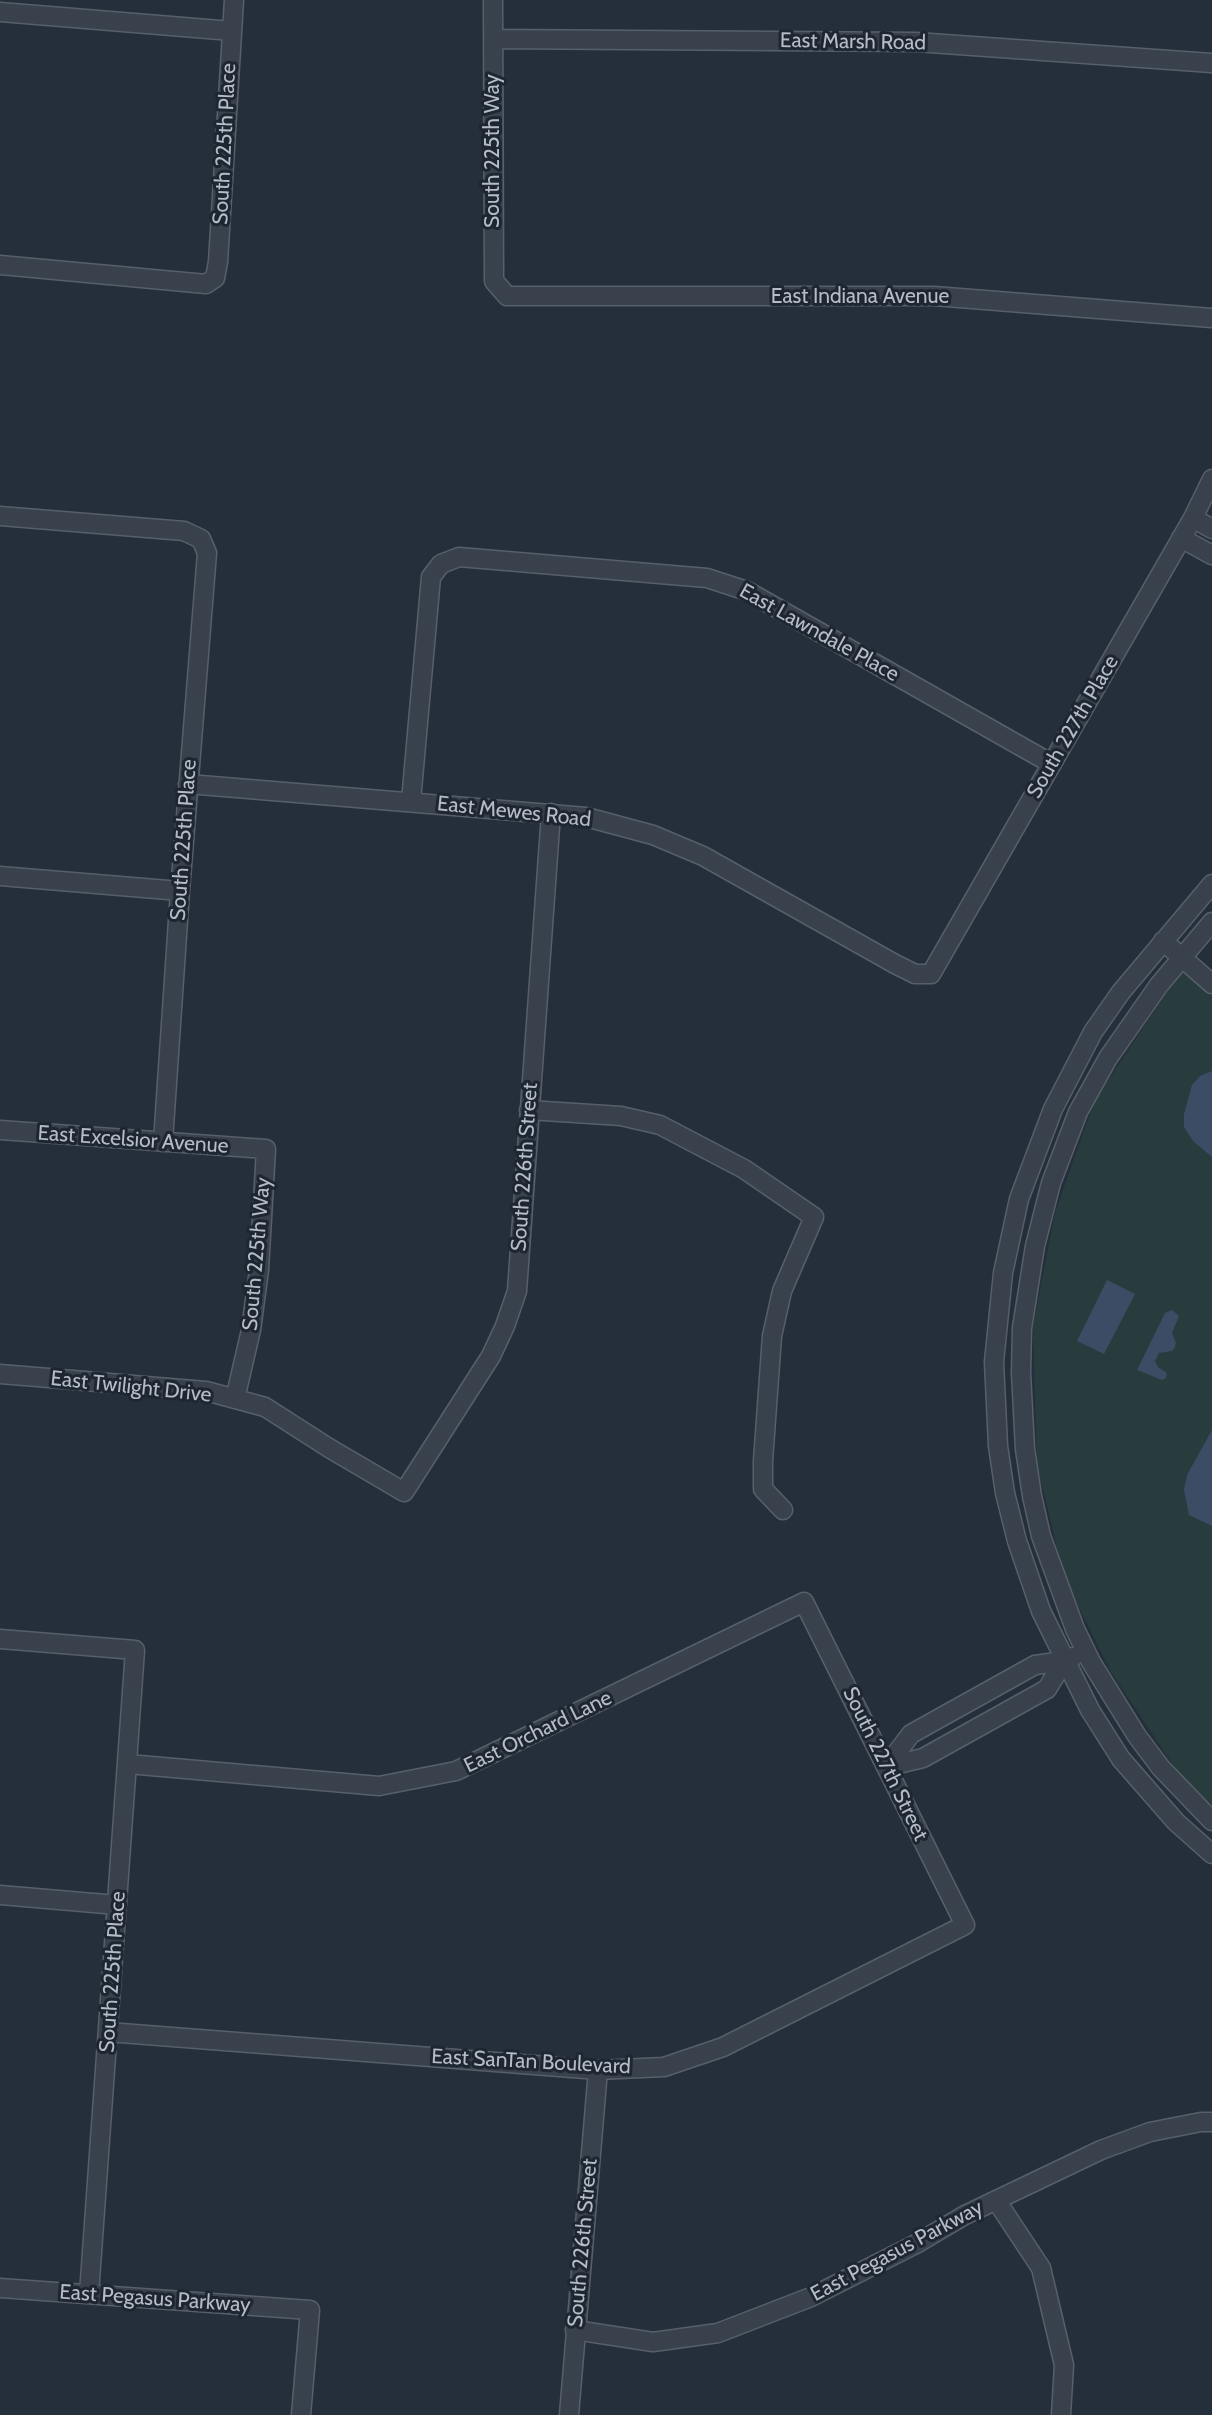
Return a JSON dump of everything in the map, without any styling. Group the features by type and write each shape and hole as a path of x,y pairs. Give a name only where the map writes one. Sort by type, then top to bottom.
{"street":[{"name":"South 225th Place","path":"0,265 206,284 215,278 234,0"},
{"name":"South 225th Way","path":"493,0 494,281 507,296"},
{"path":"0,12 232,31"},
{"name":"East Marsh Road","path":"493,39 916,42 1212,63"},
{"name":"East Indiana Avenue","path":"507,296 934,296 1212,318"},
{"name":"South 227th Place","path":"931,974 1193,518 1212,480"},
{"name":"South 225th Place","path":"0,516 184,531 201,539 207,553 163,1142"},
{"path":"1193,518 1212,529"},
{"path":"1181,538 1212,555"},
{"name":"East Lawndale Place","path":"411,801 432,577 441,564 459,557 707,578 747,591 1052,764"},
{"name":"East Mewes Road","path":"188,784 586,817 653,835 704,856 895,964 915,974 931,974"},
{"name":"South 226th Street","path":"404,1492 491,1356 517,1291 551,813"},
{"path":"0,876 180,891"},
{"path":"1212,884 1121,992 1093,1032 1053,1109 1019,1199 1003,1272 994,1362 998,1446 1005,1493 1017,1541 1041,1611 1090,1710 1121,1759 1176,1822 1212,1854"},
{"path":"1212,922 1159,985 1108,1058 1078,1112 1044,1206 1027,1287 1021,1373 1025,1449 1032,1496 1055,1580 1086,1651 1137,1736 1161,1768 1212,1821"},
{"path":"1163,941 1212,984"},
{"path":"529,1110 621,1116 660,1125 744,1169 814,1217 782,1291 772,1336 763,1489 782,1510"},
{"name":"East Excelsior Avenue","path":"0,1130 266,1149"},
{"name":"South 225th Way","path":"235,1399 251,1330 259,1270 266,1149"},
{"name":"East Twilight Drive","path":"0,1374 206,1391 235,1399 265,1408 404,1492"},
{"name":"East Orchard Lane","path":"128,1763 379,1786 457,1771 804,1602"},
{"name":"South 227th Street","path":"804,1602 965,1925"},
{"name":"South 225th Place","path":"0,1639 135,1650 89,2294"},
{"path":"886,1767 911,1734 1035,1665 1064,1661 1086,1651"},
{"path":"886,1767 923,1758 1047,1689 1064,1661"},
{"path":"968,1702 982,1727"},
{"path":"0,1895 117,1905"},
{"name":"East SanTan Boulevard","path":"108,2032 598,2070 664,2067 723,2047 965,1925"},
{"name":"South 226th Street","path":"569,2415 598,2070"},
{"name":"East Pegasus Parkway","path":"575,2330 653,2342 718,2333 811,2297 916,2244 965,2215 1113,2146 1150,2132 1212,2122"},
{"path":"996,2200 1041,2268 1064,2365 1061,2415"},
{"name":"East Pegasus Parkway","path":"0,2288 310,2310 301,2415"}],"green space":[{"path":"1182,970 1212,996 1212,1805 1181,1777 1111,1672 1064,1577 1037,1464 1033,1326 1055,1213 1095,1100"}],"water":[{"path":"1212,1071 1212,1157 1193,1141 1184,1127 1184,1114 1192,1085 1200,1076"},
{"path":"1107,1280 1135,1294 1104,1354 1077,1341"},
{"path":"1172,1310 1179,1316 1172,1333 1175,1347 1172,1351 1159,1353 1155,1361 1158,1367 1167,1373 1162,1380 1137,1370 1165,1313"},
{"path":"1212,1430 1212,1526 1189,1515 1184,1490 1187,1475"}]}
